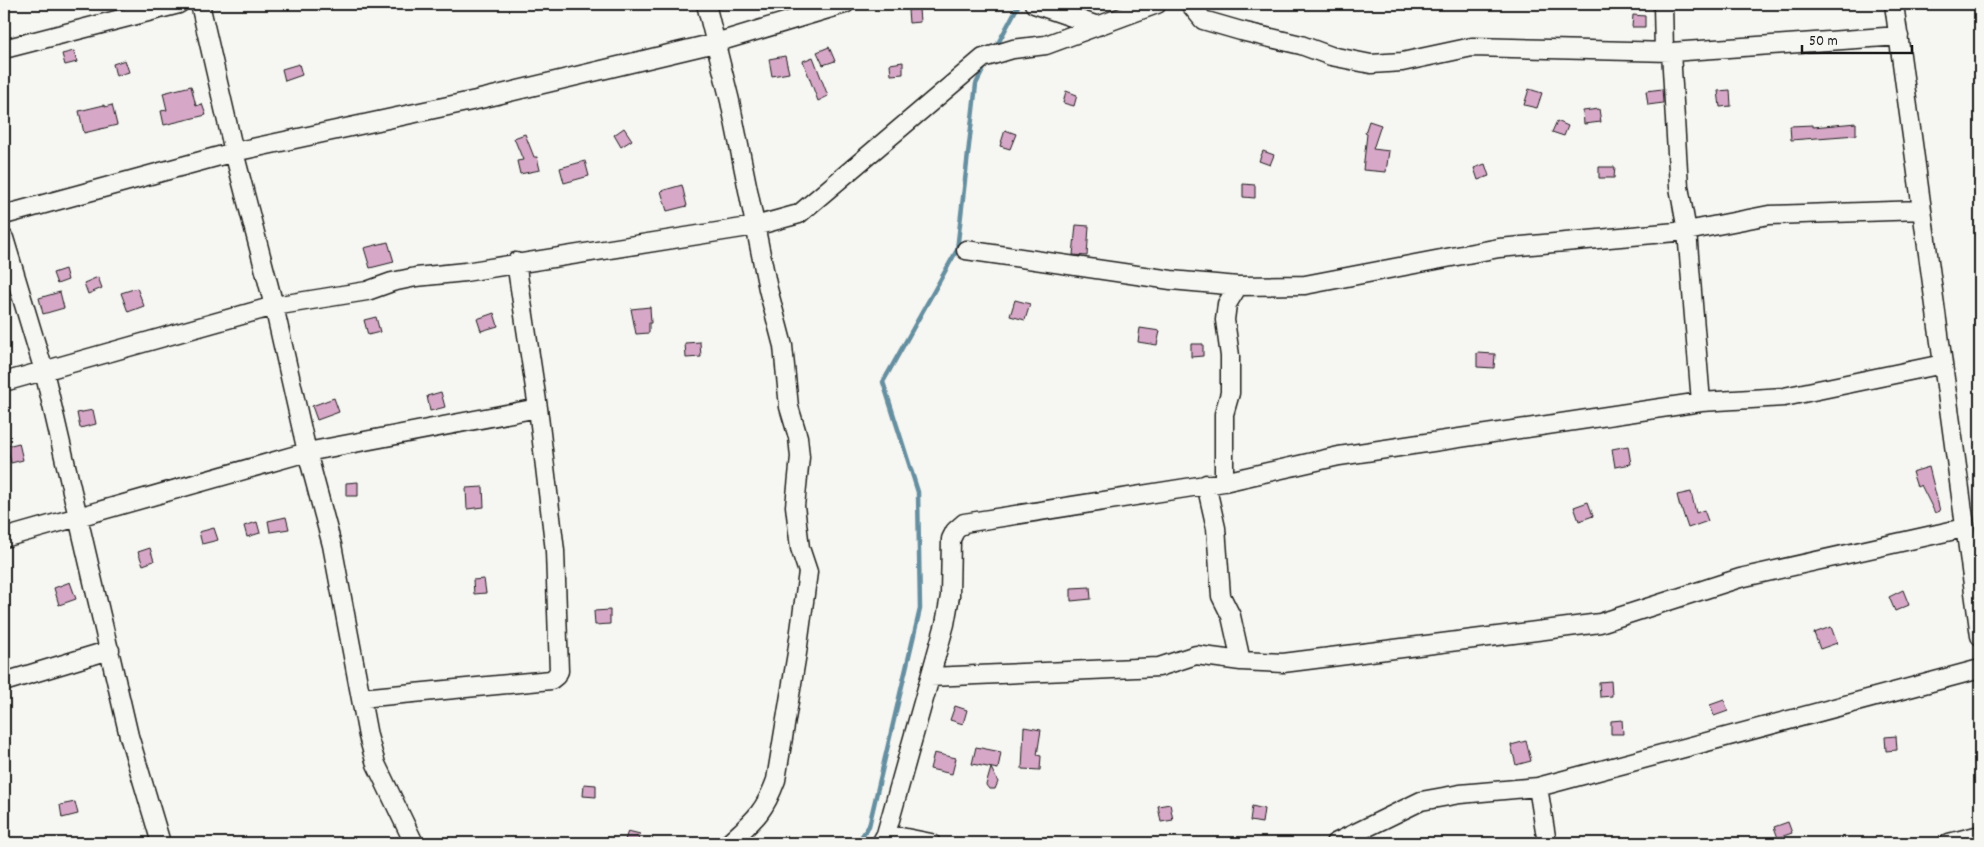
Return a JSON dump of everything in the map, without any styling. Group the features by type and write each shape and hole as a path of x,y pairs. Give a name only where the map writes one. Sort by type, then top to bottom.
{"street":[{"path":"4,49 178,4"},
{"path":"200,4 234,152 274,306 307,452 332,546 361,698 376,764 414,843"},
{"path":"706,4 730,101 755,226 783,346 789,407 798,437 800,457 795,506 796,523 800,548 808,572 776,780 769,798 759,815 729,843"},
{"path":"4,215 234,152 476,100 715,43 845,4"},
{"path":"1034,4 1098,26"},
{"path":"4,382 274,306 367,291 392,282 416,277 465,272 516,262 575,255 755,226 799,214 982,58 1013,49 1046,45 1157,4"},
{"path":"1190,4 1203,20 1301,45 1331,56 1371,64 1402,62 1472,47 1668,52 1899,36"},
{"path":"1664,4 1679,187 1687,231 1701,402"},
{"path":"1894,4 1943,364 1970,537 1980,636"},
{"path":"966,250 1171,280 1238,286 1305,285 1499,248 1687,231 1769,215 1922,210"},
{"path":"4,238 44,371 129,736 161,843"},
{"path":"361,698 551,680 559,671 555,551 538,408 516,262"},
{"path":"1224,482 1224,414 1230,393 1230,356 1225,320 1227,304 1238,286"},
{"path":"931,843 884,839 944,624 950,596 951,539 955,531 964,523 1224,482 1339,456 1701,402 1784,397 1943,364"},
{"path":"4,538 307,452 538,408"},
{"path":"1206,484 1216,528 1221,596 1231,616 1241,661"},
{"path":"930,676 1159,668 1196,655 1241,661 1283,663 1600,623 1740,578 1970,537"},
{"path":"4,682 110,650"},
{"path":"1335,843 1421,802 1460,794 1538,787 1980,669"},
{"path":"1538,787 1547,843"},
{"path":"1949,843 1980,835"}],"building":[{"path":"919,9 920,22 909,23 908,10"},
{"path":"1633,15 1645,16 1645,27 1632,27"},
{"path":"829,47 835,61 823,65 817,52"},
{"path":"74,51 77,62 65,65 62,54"},
{"path":"785,56 789,73 772,76 769,59"},
{"path":"813,57 828,96 818,101 803,61"},
{"path":"125,60 129,72 116,76 113,64"},
{"path":"903,62 903,74 891,75 890,64"},
{"path":"299,64 302,75 285,81 282,69"},
{"path":"191,86 196,106 202,104 206,115 164,125 161,111 167,110 163,93"},
{"path":"1529,89 1542,93 1537,108 1524,105"},
{"path":"1662,89 1663,103 1648,105 1646,91"},
{"path":"1730,90 1731,106 1720,107 1718,91"},
{"path":"1066,91 1077,95 1074,106 1063,103"},
{"path":"104,105 105,107 112,105 117,125 84,133 79,111"},
{"path":"1599,109 1601,122 1584,124 1583,111"},
{"path":"1369,121 1381,125 1373,149 1389,151 1386,172 1363,170 1367,134 1365,133"},
{"path":"1557,121 1568,126 1564,136 1552,132"},
{"path":"1856,123 1856,135 1791,140 1790,126 1813,125 1813,127"},
{"path":"624,128 632,140 621,147 614,135"},
{"path":"1005,130 1016,134 1010,149 1000,146"},
{"path":"525,134 534,157 537,157 540,170 520,174 517,161 523,160 514,138"},
{"path":"1263,151 1274,155 1270,165 1259,161"},
{"path":"585,161 589,176 564,183 560,168"},
{"path":"1485,164 1489,176 1478,180 1474,168"},
{"path":"1599,167 1615,167 1614,178 1599,178"},
{"path":"1243,184 1255,185 1255,198 1243,197"},
{"path":"682,185 687,206 667,211 661,191"},
{"path":"1076,225 1089,226 1087,256 1073,255"},
{"path":"388,242 394,262 370,268 364,248"},
{"path":"65,269 68,280 57,284 53,273"},
{"path":"98,277 102,288 88,294 84,283"},
{"path":"137,288 144,306 128,312 121,293"},
{"path":"60,292 64,308 43,314 39,298"},
{"path":"1015,300 1030,304 1025,320 1010,316"},
{"path":"650,307 651,323 649,323 649,333 636,334 631,309"},
{"path":"494,313 498,326 481,331 477,319"},
{"path":"376,317 380,332 368,335 364,320"},
{"path":"1140,328 1160,331 1157,345 1138,342"},
{"path":"700,342 701,357 686,358 685,343"},
{"path":"1191,344 1203,344 1203,356 1191,357"},
{"path":"1477,353 1495,354 1494,368 1477,367"},
{"path":"441,392 445,407 430,411 427,396"},
{"path":"334,398 339,412 317,420 312,406"},
{"path":"93,410 96,424 80,428 77,413"},
{"path":"19,443 23,460 11,463 7,446"},
{"path":"1628,446 1631,464 1615,467 1612,449"},
{"path":"1929,467 1940,511 1935,513 1921,485 1917,487 1912,472"},
{"path":"358,482 358,496 346,496 346,483"},
{"path":"483,487 484,507 467,509 466,488"},
{"path":"1691,492 1696,513 1704,510 1708,521 1688,528 1677,495"},
{"path":"1588,502 1593,516 1579,521 1574,507"},
{"path":"286,517 289,529 270,532 268,521"},
{"path":"257,522 260,533 247,537 244,526"},
{"path":"214,528 218,540 202,544 199,532"},
{"path":"150,548 154,561 143,565 138,552"},
{"path":"484,579 486,593 474,594 473,580"},
{"path":"70,582 76,599 59,605 54,588"},
{"path":"1090,587 1091,599 1071,601 1071,588"},
{"path":"1903,590 1909,605 1895,611 1889,597"},
{"path":"610,610 610,624 595,625 594,611"},
{"path":"1831,627 1837,643 1820,649 1814,633"},
{"path":"1611,681 1612,696 1600,697 1599,682"},
{"path":"1724,700 1728,711 1714,716 1710,705"},
{"path":"955,706 967,710 963,724 950,720"},
{"path":"1622,720 1623,734 1611,734 1611,721"},
{"path":"1024,727 1041,730 1037,755 1041,756 1040,770 1022,769"},
{"path":"1896,736 1897,750 1886,751 1885,737"},
{"path":"1526,741 1531,761 1516,765 1511,745"},
{"path":"976,747 1001,752 998,769 972,764"},
{"path":"934,753 956,758 952,774 930,769"},
{"path":"991,768 998,782 995,789 989,789 986,785"},
{"path":"584,784 596,785 596,797 583,796"},
{"path":"75,802 78,814 62,818 60,805"},
{"path":"1170,804 1173,820 1161,822 1158,806"},
{"path":"1252,806 1264,809 1262,823 1250,821"},
{"path":"1788,822 1792,833 1778,838 1774,827"},
{"path":"628,831 640,834 637,843 624,843"}],"waterway":[{"path":"995,49 1019,4"},
{"path":"857,843 869,826 920,609 918,492 883,382 957,250 976,84 986,64"}]}
